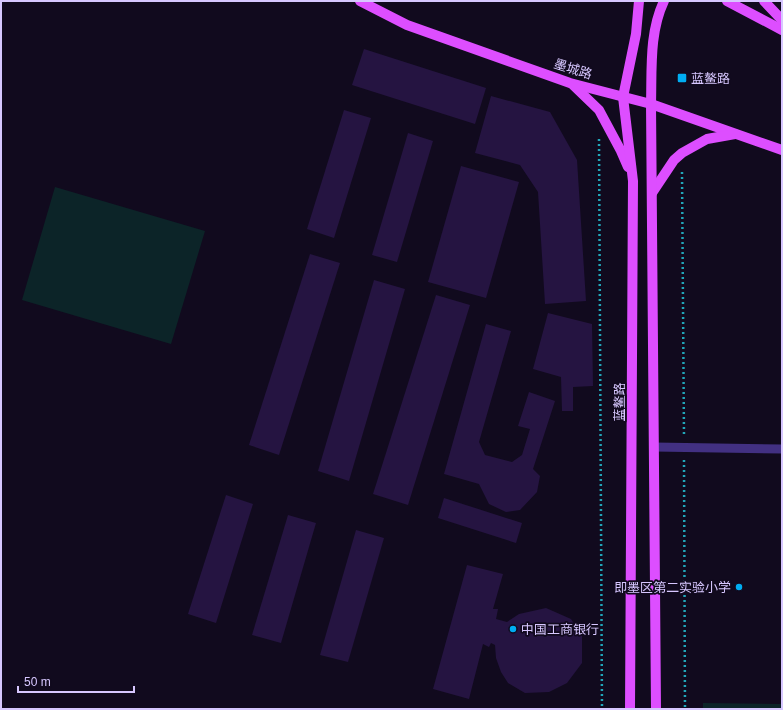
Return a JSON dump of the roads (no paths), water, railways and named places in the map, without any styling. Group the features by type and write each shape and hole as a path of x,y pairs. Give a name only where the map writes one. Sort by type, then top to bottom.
{"main road":[{"name":"墨城路","path":"360,1 407,25 570,83 650,104 782,150"},
{"name":"蓝鳌路","path":"630,709 634,181 623,97 636,34 639,1"},
{"path":"656,709 650,104 652,40 658,14 664,1"},
{"path":"727,1 782,30"},
{"path":"764,1 782,20"},
{"path":"570,83 599,110 621,151 634,181"},
{"path":"652,193 674,160 682,153 707,139 738,134"}],"lane":[{"path":"654,447 782,449"}],"place":[{"name":"蓝鳌路","path":"682,78"},
{"name":"即墨区第二实验小学","path":"739,587"},
{"name":"中国工商银行","path":"513,629"}]}
